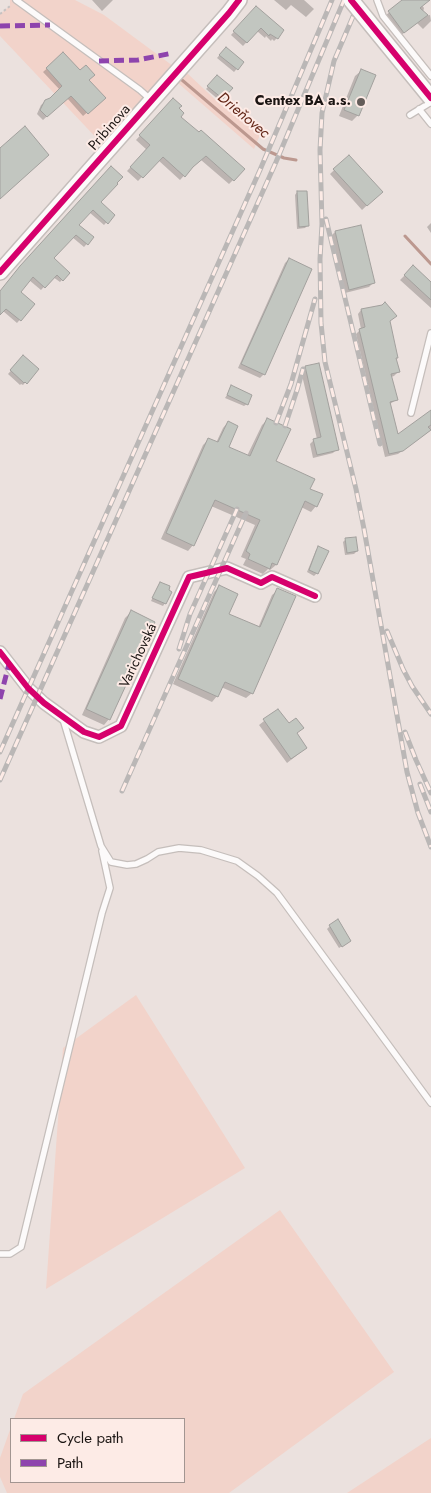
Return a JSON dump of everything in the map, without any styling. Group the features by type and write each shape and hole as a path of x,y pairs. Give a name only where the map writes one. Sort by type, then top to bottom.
{"street":[{"name":"Pribinova","path":"0,272 239,0"},
{"path":"351,0 431,100"},
{"name":"Varichovská","path":"0,652 28,688 44,703 84,732 99,737 121,726 189,577 227,568 260,583 272,577 315,596"}],"lane":[{"path":"15,0 152,100"},
{"path":"377,0 383,16 431,76"},
{"path":"410,115 431,100"},
{"path":"419,109 431,124"},
{"path":"411,413 431,333"},
{"path":"0,1254 10,1254 22,1248 102,913 110,888 101,846 62,717"},
{"path":"101,846 111,862 127,866 148,859 158,852 179,848 201,850 236,861 258,876 277,893 431,1103"}],"path":[{"path":"0,14 15,0"}],"shaded area":[{"path":"10,0 75,0 104,15 173,66 103,145 0,36 0,14 10,6"},
{"path":"187,73 222,106 260,135 254,149 178,83"},
{"path":"136,995 245,1168 46,1289 63,1048"},
{"path":"280,1210 394,1372 229,1493 7,1493 0,1477 0,1458 10,1430 10,1483 185,1483 185,1418 14,1418 23,1394"},
{"path":"431,1438 431,1493 347,1493"}],"building":[{"path":"402,0 430,0 420,8 428,15 404,33 388,11"},
{"path":"256,6 284,30 278,39 270,34 269,36 261,28 247,43 233,31"},
{"path":"226,47 244,62 238,70 219,55"},
{"path":"63,52 80,70 86,65 95,75 89,80 106,98 88,114 71,96 47,117 40,110 45,100 50,98 62,86 46,68"},
{"path":"361,69 376,75 359,116 344,110"},
{"path":"217,75 233,88 223,99 207,86"},
{"path":"173,98 182,106 179,108 184,113 181,117 199,132 201,130 245,169 234,181 206,156 185,177 163,157 143,178 130,167 150,145 139,135"},
{"path":"25,126 49,155 0,199 0,148"},
{"path":"349,155 383,192 367,206 333,169"},
{"path":"111,166 123,177 101,202 115,215 108,224 93,210 79,225 94,237 88,245 76,235 54,258 70,273 63,281 57,275 45,288 33,277 21,292 35,304 21,321 6,309 0,315 0,291 20,266"},
{"path":"297,191 307,191 309,226 299,227"},
{"path":"361,225 375,283 349,290 335,231"},
{"path":"289,258 312,269 265,375 241,364"},
{"path":"413,265 431,282 431,300 404,275"},
{"path":"385,302 397,316 390,321 400,372 391,374 398,400 390,402 398,434 431,410 431,425 428,427 431,430 403,451 389,454 359,329 365,327 361,309 382,305"},
{"path":"23,355 39,369 27,384 10,370"},
{"path":"319,363 339,450 317,455 313,439 321,437 305,366"},
{"path":"231,385 252,395 248,405 227,395"},
{"path":"267,418 291,429 276,461 315,479 310,489 323,494 317,507 305,501 277,565 272,563 270,569 248,559 250,554 246,551 260,520 215,500 194,546 166,533 208,438 218,442 228,421 238,426 229,447 250,456"},
{"path":"356,537 358,551 347,553 345,538"},
{"path":"318,546 329,551 318,574 309,570"},
{"path":"160,582 170,586 169,590 172,592 166,604 152,598"},
{"path":"219,585 238,594 229,614 260,627 277,588 296,596 253,694 225,682 218,697 178,679"},
{"path":"131,610 155,622 110,720 86,709"},
{"path":"278,709 289,723 296,718 304,728 297,733 307,748 291,759 263,719"},
{"path":"338,919 351,941 342,947 329,925"}],"waterway":[{"name":"Drieňovec","path":"182,80 263,149 284,158 296,160"},
{"name":"Drieňovec","path":"405,236 431,264"}],"railway":[{"path":"0,752 260,170 332,0"},
{"path":"0,780 276,162 344,0"},
{"path":"360,0 334,61 322,113 320,150 322,224 320,259 321,323 325,362 364,529 407,772 418,813 431,847"},
{"path":"326,219 380,444"},
{"path":"276,423 291,384 315,299"},
{"path":"285,426 303,369"},
{"path":"179,649 190,614 237,509"},
{"path":"122,791 246,513"},
{"path":"387,631 412,686 431,714"},
{"path":"405,732 431,793"},
{"path":"420,784 431,812"}],"marked path":[{"path":"0,26 50,25"},
{"path":"99,61 138,60 173,53"},
{"path":"0,699 9,664"}],"cycle path":[{"path":"0,272 239,0"},
{"path":"351,0 431,98"},
{"path":"0,652 28,688 44,703 84,732 99,737 121,726 189,577 227,568 261,583 272,577 315,596"}],"place":[{"name":"Centex BA a.s.","path":"361,102"}]}
